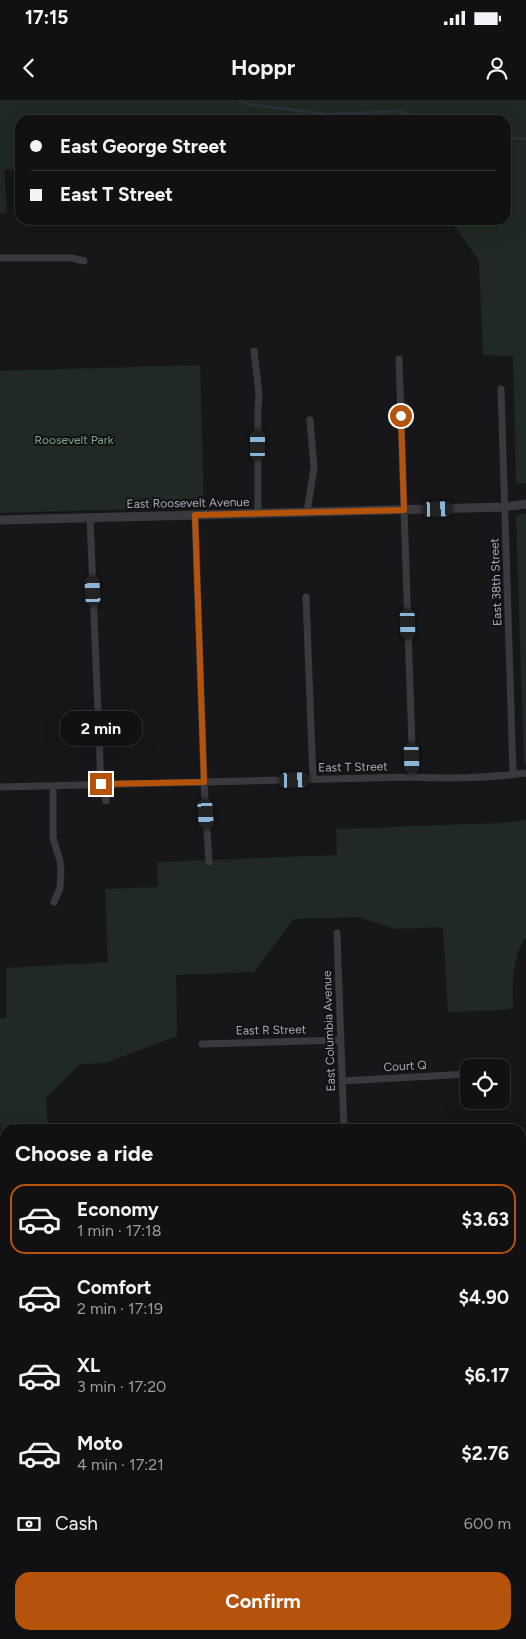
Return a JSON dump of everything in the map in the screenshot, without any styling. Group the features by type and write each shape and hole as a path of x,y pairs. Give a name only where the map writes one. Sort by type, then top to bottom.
{"street":[{"path":"0,258 71,258 84,261"},
{"path":"254,352 260,394 258,410 258,513"},
{"path":"399,359 413,777"},
{"name":"East 38th Street","path":"502,389 513,774"},
{"path":"307,512 314,468 310,420"},
{"name":"East Roosevelt Avenue","path":"0,520 505,507 526,504"},
{"path":"195,515 204,782 209,862"},
{"path":"90,518 103,784 106,801"},
{"path":"306,597 313,779"},
{"name":"East T Street","path":"0,787 413,777 456,779 526,773"},
{"path":"53,786 53,838 60,860 61,872 60,888 54,902"},
{"name":"East Columbia Avenue","path":"337,933 344,1124"},
{"name":"East R Street","path":"202,1044 341,1040"},
{"name":"Court Q","path":"342,1081 460,1074"}],"green space":[{"path":"0,100 526,100 526,483 516,483 513,356 483,355 479,261 454,225 511,225 511,115 15,115 15,169 4,170 7,213 0,213"},
{"name":"Roosevelt Park","path":"200,365 204,507 0,513 0,371"},
{"path":"526,514 526,764 524,765 516,515"},
{"path":"526,820 526,937 515,962 513,1008 448,1012 443,927 395,929 358,917 294,919 254,972 176,975 177,1036 105,1063 80,1064 46,1098 48,1124 0,1124 0,1018 6,1018 6,968 108,962 105,889 158,887 157,862 337,855 336,829 500,823"}],"waterway":[{"path":"238,100 247,104 326,114 401,111 411,115"},
{"path":"511,138 526,139"}],"route":[{"path":"101,784 204,782 195,515 404,510 401,416"}]}
